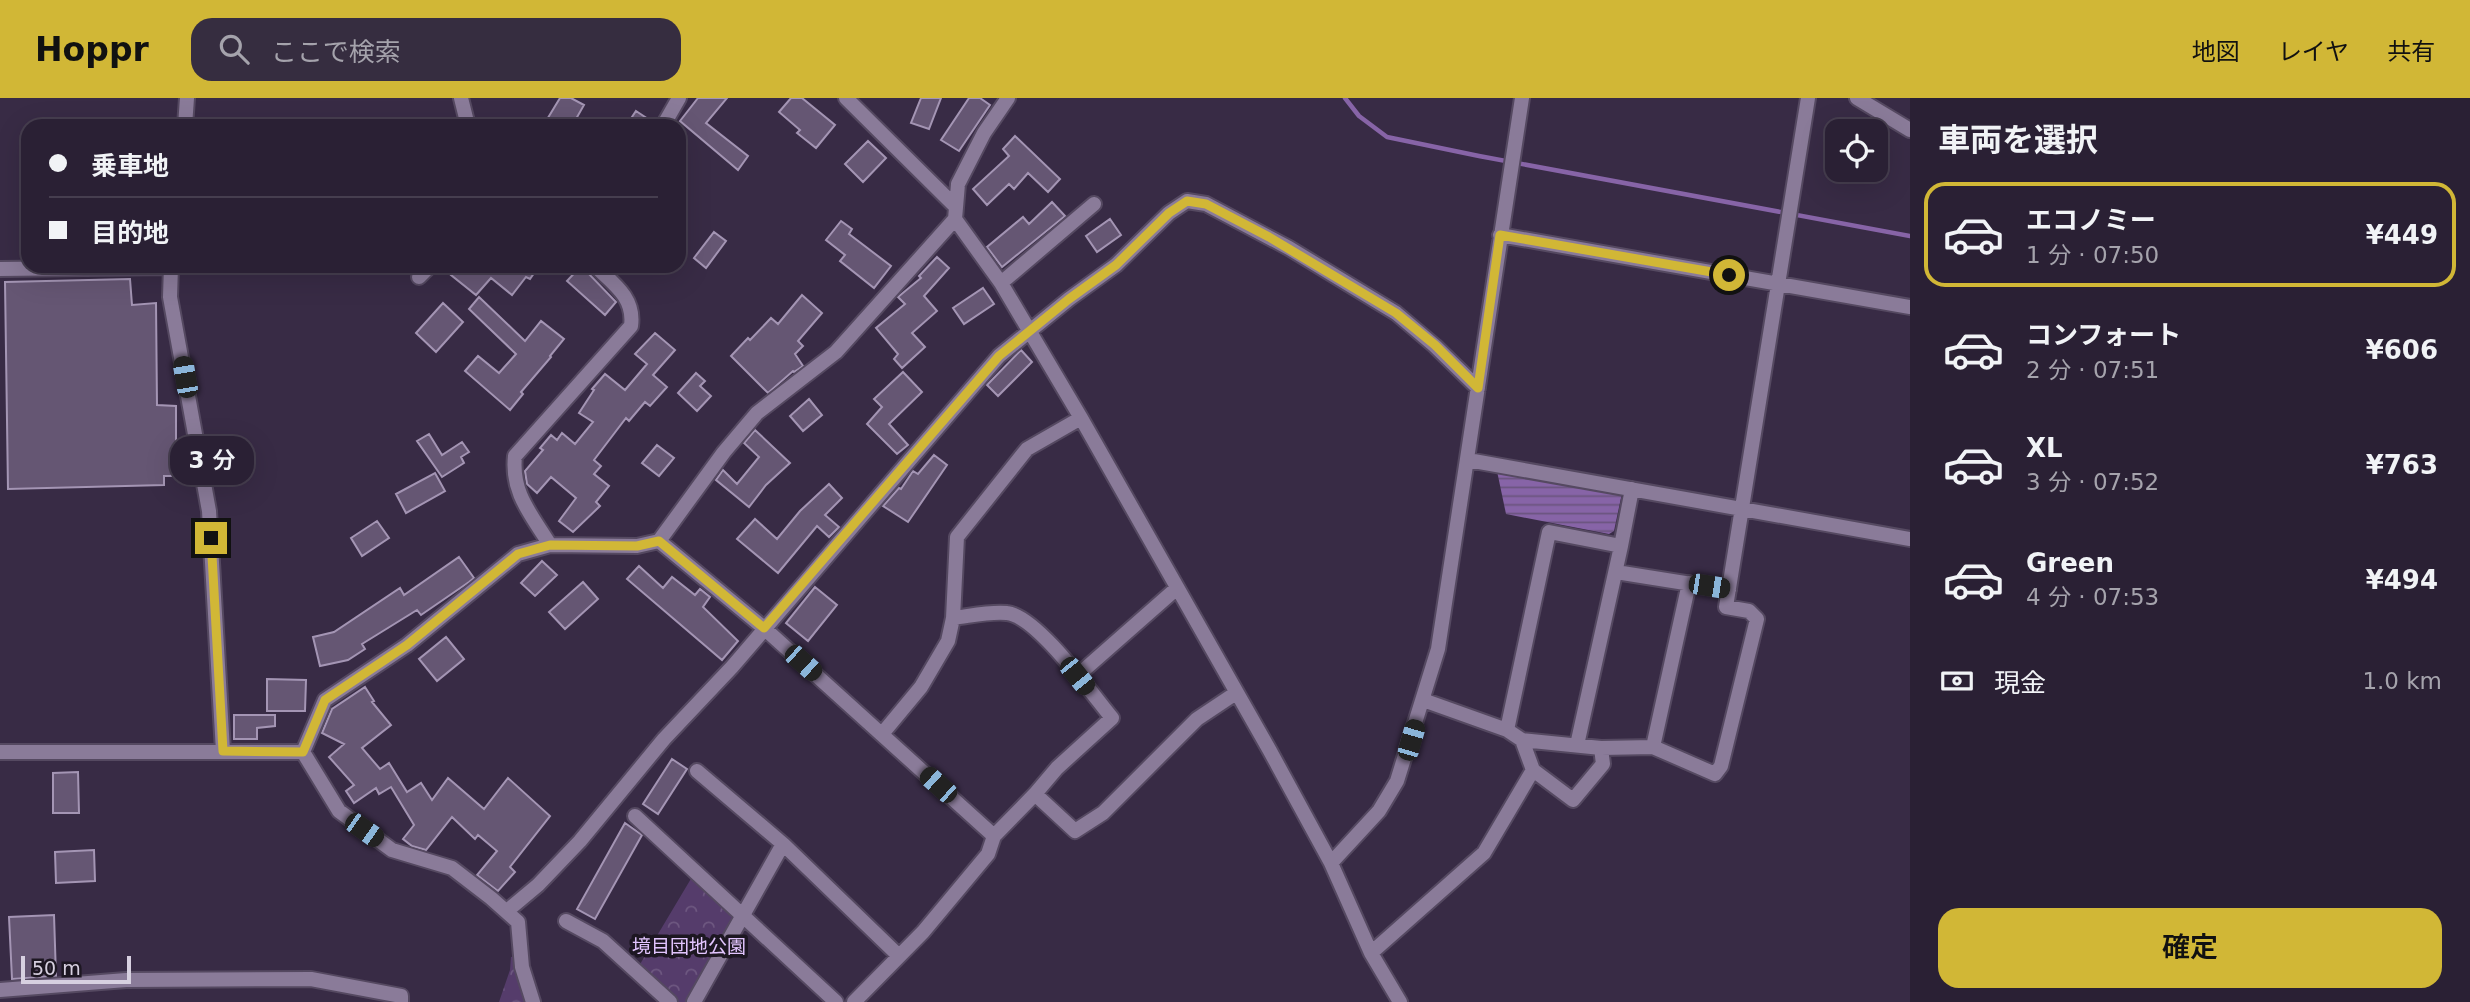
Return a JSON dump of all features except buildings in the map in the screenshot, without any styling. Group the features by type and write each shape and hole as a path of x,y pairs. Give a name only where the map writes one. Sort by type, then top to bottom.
{"street":[{"path":"185,119 187,98"},
{"path":"461,98 466,119"},
{"path":"667,119 679,98"},
{"path":"846,98 956,213 1001,283 1081,418 1331,863 1371,953 1400,1002"},
{"path":"303,752 325,700 407,645 518,554 550,545 637,546 659,541 724,452 757,413 836,352 956,213 958,184 984,133 1008,98"},
{"path":"1331,863 1379,811 1397,781 1438,649 1522,98"},
{"path":"1423,700 1507,730 1522,740 1601,748 1653,747 1715,774 1721,766 1757,620 1749,611 1726,607 1808,98"},
{"path":"1857,98 1910,130"},
{"path":"507,911 538,885 580,841 664,739 732,667 999,356 1116,265 1169,213 1187,201 1206,204 1269,237 1396,313 1435,345 1478,388"},
{"path":"1001,283 1094,204"},
{"path":"1500,235 1910,307"},
{"path":"0,269 21,269"},
{"path":"171,273 170,297 209,511 223,751"},
{"path":"419,277 423,273"},
{"path":"550,545 517,491 513,472 515,456 631,326 632,317 627,296 602,273"},
{"path":"882,734 932,671 948,641 954,618 957,537 1027,449 1081,418"},
{"path":"1468,460 1910,539"},
{"path":"1577,745 1632,489"},
{"path":"1507,730 1549,532 1621,546"},
{"path":"659,541 764,628 994,836"},
{"path":"1616,572 1728,590"},
{"path":"1653,747 1689,583"},
{"path":"1077,676 1177,588"},
{"path":"854,1002 923,932 988,854 994,836 1058,768 1112,719 1025,619 1007,613 954,618"},
{"path":"1035,794 1075,831 1103,813 1196,719 1236,693"},
{"path":"1522,740 1533,770 1573,800 1603,764 1601,748"},
{"path":"0,752 303,752"},
{"path":"303,752 340,811 393,850 452,868 518,922 522,967 533,1002"},
{"path":"1371,953 1484,853 1533,770"},
{"path":"698,771 783,844 899,957"},
{"path":"635,816 836,1002"},
{"path":"694,1002 783,844"},
{"path":"566,921 603,941 670,1002"},
{"path":"0,990 126,980 311,979 401,996 401,1002"}],"green space":[{"name":"境目団地公園","path":"695,872 744,917 694,1002 670,1002 636,971"},
{"path":"521,956 533,1002 499,1002 510,970 511,957"}],"shaded area":[{"path":"1497,471 1622,493 1614,531 1609,534 1506,514"}],"waterway":[{"path":"1345,98 1359,116 1387,137 1910,236"}],"route":[{"path":"211,538 223,751 303,752 325,700 407,645 518,554 550,545 637,546 659,541 764,628 999,356 1116,265 1169,213 1187,201 1206,204 1269,237 1396,313 1435,345 1478,388 1500,235 1729,275"}]}
